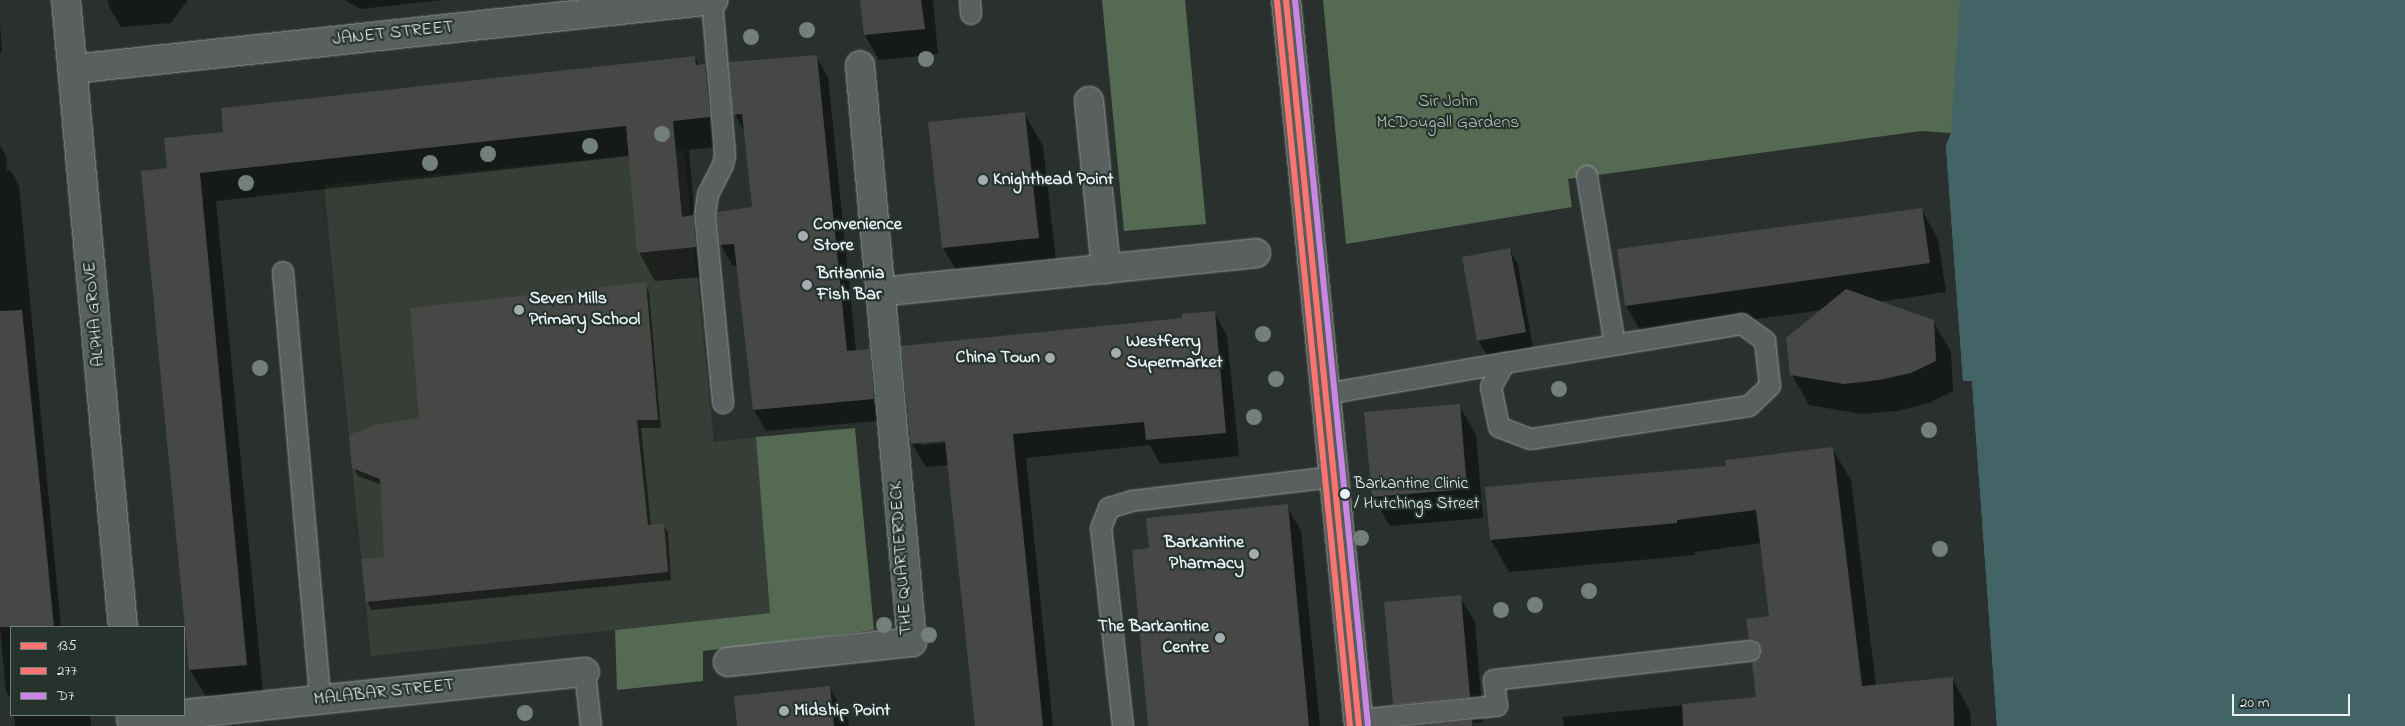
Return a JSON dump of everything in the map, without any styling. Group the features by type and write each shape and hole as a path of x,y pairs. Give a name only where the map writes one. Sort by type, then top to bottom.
{"main road":[{"path":"1286,0 1358,723"}],"street":[{"name":"ALPHA GROVE","path":"66,0 123,626"},
{"name":"JANET STREET","path":"72,69 712,0"},
{"name":"THE QUARTERDECK","path":"728,662 912,642 860,65"},
{"path":"1089,100 1106,269"},
{"path":"880,292 1256,253"},
{"name":"MALABAR STREET","path":"185,714 585,672"},
{"path":"132,720 164,716"}],"lane":[{"path":"712,0 725,156 723,166 708,194 705,215 723,402"},
{"path":"1587,176 1615,345"},
{"path":"283,272 320,699"},
{"path":"1326,394 1468,369 1742,324 1765,341 1770,386 1749,406 1530,439 1499,426 1490,387 1468,369"},
{"path":"1490,387 1505,363"},
{"path":"1123,726 1101,528 1109,508 1132,501 1334,477"},
{"path":"1358,723 1498,706 1494,680 1750,651"},
{"path":"585,672 591,726"}],"shaded area":[{"name":"Seven Mills Primary School","path":"684,150 714,442 756,437 771,613 371,656 324,185"}],"green space":[{"path":"1102,0 1185,0 1206,224 1124,231"},
{"name":"Sir John McDougall Gardens","path":"1323,0 2116,0 1997,726 1972,381 1963,381 1946,146 1951,133 1921,131 1568,179 1572,207 1346,244"},
{"path":"855,428 874,630 703,651 703,681 617,690 615,630 770,613 756,437"}],"water":[{"path":"1960,0 2405,0 2405,726 1997,726 1972,381 1963,381 1946,146 1951,133"}],"building":[{"path":"860,0 921,0 925,29 864,35"},
{"path":"817,55 847,351 870,349 874,399 753,410 734,244 720,245 717,215 717,212 752,207 742,114 733,115 729,62"},
{"path":"695,56 696,65 705,64 710,117 673,121 682,217 693,215 696,247 637,253 626,126 200,173 247,665 189,670 141,171 167,168 164,138 223,132 221,108"},
{"name":"Knighthead Point","path":"1025,112 1039,238 942,248 928,122"},
{"path":"1922,208 1930,263 1625,306 1617,249"},
{"path":"1510,248 1526,332 1477,341 1462,257"},
{"path":"646,282 658,420 637,420 648,525 664,523 668,572 366,602 361,559 384,557 380,479 352,468 349,435 376,425 419,418 410,308"},
{"path":"1846,289 1934,320 1936,361 1911,373 1879,380 1844,384 1790,375 1786,338"},
{"path":"22,310 54,626 0,627 0,311"},
{"path":"1215,311 1226,433 1146,440 1144,422 1013,434 1043,726 975,726 945,441 911,444 901,346 1182,318 1182,314"},
{"path":"1460,404 1467,489 1372,497 1364,412"},
{"path":"1833,447 1862,686 1953,677 1954,726 1683,726 1682,704 1756,697 1752,663 1761,656 1762,649 1755,640 1749,639 1746,619 1769,616 1756,510 1677,520 1677,523 1490,540 1485,487 1726,466 1725,460"},
{"name":"The Barkantine Centre","path":"1288,504 1309,726 1148,726 1132,550 1149,548 1146,518"},
{"path":"1461,595 1470,697 1393,705 1384,602"},
{"name":"Midship Point","path":"830,686 834,726 737,726 734,696"},
{"path":"1472,720 1472,726 1417,726"}],"transit line":[{"name":"135","path":"1286,0 1359,726"},
{"name":"D7","path":"1295,0 1368,725"},
{"name":"277","path":"1277,1 1350,726"}],"place":[{"name":"Knighthead Point","path":"983,180"},
{"name":"Convenience Store","path":"803,236"},
{"name":"Britannia Fish Bar","path":"807,285"},
{"name":"Seven Mills Primary School","path":"519,310"},
{"name":"Westferry Supermarket","path":"1116,353"},
{"name":"China Town","path":"1050,358"},
{"name":"Barkantine Clinic / Hutchings Street","path":"1345,494"},
{"name":"Barkantine Pharmacy","path":"1254,554"},
{"name":"The Barkantine Centre","path":"1220,638"},
{"name":"Midship Point","path":"784,711"}]}
